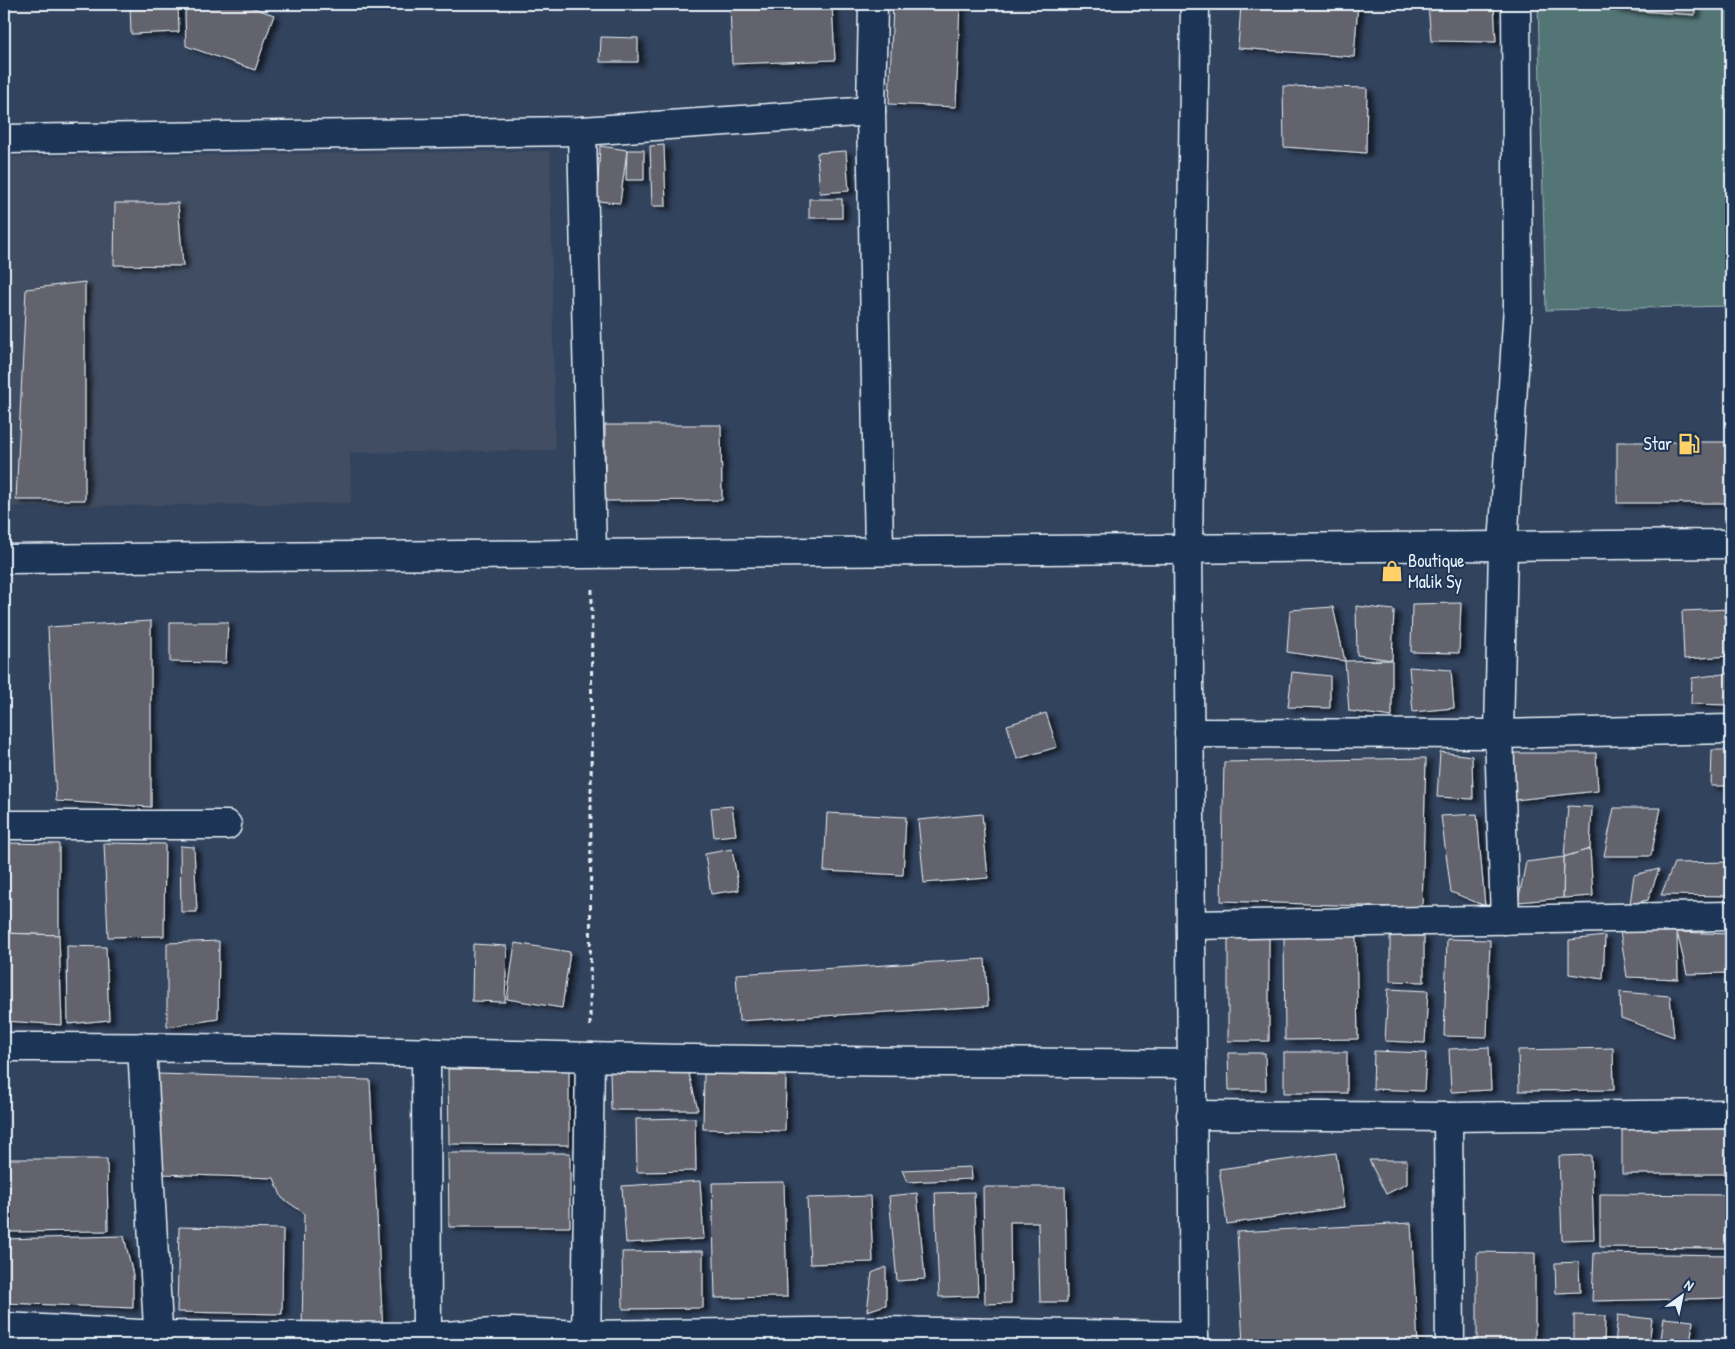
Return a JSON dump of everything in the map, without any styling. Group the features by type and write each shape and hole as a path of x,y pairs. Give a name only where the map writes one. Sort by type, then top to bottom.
{"street":[{"path":"873,4 871,111 879,551"},
{"path":"4,1327 159,1340 427,1341 512,1332 586,1340 878,1338 1194,1341 1188,547 1195,4"},
{"path":"1505,920 1499,734 1503,546 1518,306 1516,4"},
{"path":"4,139 582,131 871,111"},
{"path":"582,131 592,553"},
{"path":"4,559 1188,547 1731,544"},
{"path":"1189,733 1499,734 1731,729"},
{"path":"4,825 228,825"},
{"path":"1190,925 1731,916"},
{"path":"4,1046 142,1046 426,1051 590,1057 1192,1064"},
{"path":"142,1046 159,1340"},
{"path":"426,1051 427,1341"},
{"path":"586,1340 590,1057"},
{"path":"1191,1115 1448,1118 1731,1114"},
{"path":"1448,1118 1450,1345"}],"path":[{"path":"590,1057 592,553"}],"shaded area":[{"path":"550,151 555,450 350,453 351,503 4,507 4,157"}],"green space":[{"path":"1538,4 1731,4 1731,306 1546,310"}],"building":[{"path":"130,4 178,4 179,32 131,34"},
{"path":"188,4 242,4 274,15 255,70 186,46 185,13"},
{"path":"730,4 832,4 835,60 732,64"},
{"path":"893,4 960,4 956,107 889,104"},
{"path":"1241,4 1358,4 1354,57 1238,48"},
{"path":"1428,4 1494,4 1496,42 1431,41"},
{"path":"1613,4 1695,4 1695,15 1613,9"},
{"path":"601,37 638,38 638,62 600,62"},
{"path":"1283,86 1367,88 1366,153 1284,147"},
{"path":"664,145 666,206 652,206 650,146"},
{"path":"600,146 627,150 620,203 597,201"},
{"path":"627,150 644,150 644,180 626,180"},
{"path":"846,151 849,191 820,193 817,153"},
{"path":"809,199 842,199 842,218 809,218"},
{"path":"115,203 178,203 183,266 114,265"},
{"path":"85,282 85,500 16,500 26,289"},
{"path":"605,425 721,425 722,500 605,501"},
{"path":"1617,442 1731,442 1731,503 1617,503"},
{"path":"1461,603 1459,653 1411,652 1412,604"},
{"path":"1356,606 1394,610 1392,660 1357,655"},
{"path":"1333,607 1345,661 1287,652 1290,610"},
{"path":"1731,609 1731,656 1684,659 1682,611"},
{"path":"151,621 151,807 56,801 48,627"},
{"path":"170,622 228,622 226,663 170,662"},
{"path":"1392,660 1392,717 1349,711 1345,661"},
{"path":"1409,667 1451,670 1454,708 1413,712"},
{"path":"1292,672 1330,676 1330,708 1288,707"},
{"path":"1731,673 1731,705 1691,704 1692,678"},
{"path":"1046,713 1057,747 1017,759 1007,725"},
{"path":"1712,750 1731,750 1731,786 1711,786"},
{"path":"1440,752 1472,756 1473,799 1437,797"},
{"path":"1500,753 1596,753 1598,791 1515,800"},
{"path":"1426,758 1422,908 1221,901 1224,762"},
{"path":"732,806 736,835 714,837 711,808"},
{"path":"1568,806 1592,807 1590,849 1564,857"},
{"path":"1614,808 1661,808 1651,856 1604,856"},
{"path":"827,813 906,817 903,875 824,871"},
{"path":"982,814 988,878 924,883 918,820"},
{"path":"1477,814 1485,906 1451,892 1441,816"},
{"path":"4,843 59,844 59,935 4,933"},
{"path":"104,843 165,844 164,936 108,937"},
{"path":"180,846 194,847 197,912 181,912"},
{"path":"732,849 739,890 711,894 705,854"},
{"path":"1590,849 1593,896 1563,898 1564,857"},
{"path":"1564,857 1563,898 1518,902 1526,862"},
{"path":"1731,862 1731,896 1661,895 1674,863"},
{"path":"1659,869 1648,900 1630,904 1634,875"},
{"path":"1620,931 1677,932 1678,979 1627,977"},
{"path":"1677,932 1731,934 1731,973 1687,974"},
{"path":"4,933 59,935 62,1025 5,1021"},
{"path":"1390,935 1424,936 1424,982 1390,981"},
{"path":"1228,936 1269,937 1269,1041 1228,1041"},
{"path":"1356,936 1358,1039 1285,1040 1284,937"},
{"path":"1605,936 1603,979 1569,974 1569,940"},
{"path":"1447,939 1490,940 1487,1037 1444,1036"},
{"path":"219,941 218,1019 167,1027 167,943"},
{"path":"515,943 570,952 562,1008 507,999"},
{"path":"473,944 507,946 505,1002 472,1001"},
{"path":"67,946 106,947 109,1020 68,1024"},
{"path":"985,959 988,1006 739,1021 736,974"},
{"path":"1388,989 1428,991 1425,1043 1385,1041"},
{"path":"1620,992 1670,996 1674,1037 1621,1018"},
{"path":"1489,1047 1491,1090 1451,1092 1449,1049"},
{"path":"1613,1048 1614,1090 1519,1091 1518,1050"},
{"path":"1374,1051 1426,1053 1424,1091 1373,1089"},
{"path":"1284,1052 1347,1052 1347,1093 1284,1093"},
{"path":"1228,1053 1265,1053 1266,1090 1229,1090"},
{"path":"448,1069 569,1070 569,1145 449,1144"},
{"path":"610,1070 688,1070 698,1110 611,1110"},
{"path":"157,1074 370,1080 383,1332 302,1332 304,1213 282,1198 274,1178 161,1174"},
{"path":"704,1074 786,1076 785,1131 703,1129"},
{"path":"695,1118 696,1171 637,1172 636,1119"},
{"path":"1622,1128 1731,1129 1731,1174 1622,1174"},
{"path":"448,1153 570,1153 570,1227 449,1227"},
{"path":"1336,1153 1344,1207 1227,1224 1219,1169"},
{"path":"1591,1155 1594,1239 1562,1240 1559,1156"},
{"path":"4,1159 107,1159 108,1231 4,1232"},
{"path":"1369,1160 1407,1160 1407,1184 1386,1194"},
{"path":"971,1167 972,1179 907,1182 902,1170"},
{"path":"700,1181 704,1239 626,1243 622,1186"},
{"path":"784,1182 787,1297 715,1298 712,1183"},
{"path":"983,1187 1065,1187 1067,1302 1040,1302 1038,1222 1010,1222 1011,1303 985,1304"},
{"path":"974,1192 978,1296 939,1297 935,1193"},
{"path":"917,1193 925,1279 897,1281 889,1196"},
{"path":"1600,1194 1731,1195 1731,1248 1600,1247"},
{"path":"870,1196 873,1262 810,1264 807,1198"},
{"path":"1411,1223 1418,1345 1243,1345 1237,1232"},
{"path":"179,1227 283,1229 282,1314 177,1312"},
{"path":"124,1236 133,1275 133,1308 4,1303 4,1239"},
{"path":"703,1251 703,1308 623,1309 622,1252"},
{"path":"1477,1252 1535,1253 1535,1345 1477,1345"},
{"path":"1594,1253 1731,1255 1731,1298 1592,1301"},
{"path":"1579,1262 1580,1292 1556,1293 1555,1263"},
{"path":"886,1267 886,1305 867,1311 872,1273"},
{"path":"1574,1315 1605,1316 1604,1345 1574,1345"},
{"path":"1618,1315 1652,1319 1649,1345 1615,1345"},
{"path":"1664,1318 1693,1321 1690,1345 1660,1345"}],"place":[{"name":"Star","path":"1689,444"},
{"name":"Boutique Malik Sy","path":"1392,571"}]}
